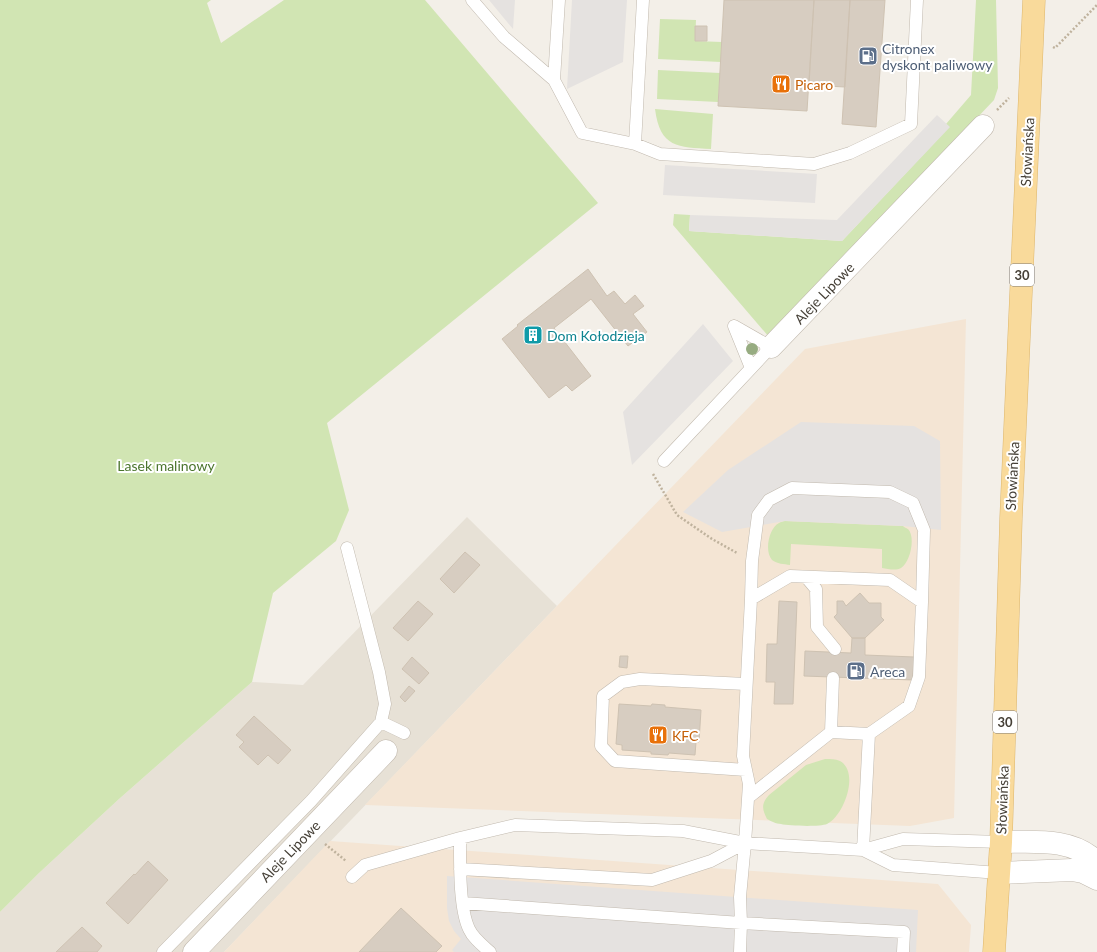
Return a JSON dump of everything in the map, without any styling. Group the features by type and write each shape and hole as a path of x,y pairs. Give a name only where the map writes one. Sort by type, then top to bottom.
{"main road":[{"name":"Słowiańska","path":"994,952 1001,842 1010,525 1034,0"}],"street":[{"name":"Aleje Lipowe","path":"771,347 983,126"},
{"name":"Aleje Lipowe","path":"194,952 386,751"},
{"path":"1001,842 1041,842 1071,846 1094,859 1097,863"},
{"path":"999,872 1072,870 1083,872 1097,879"}],"lane":[{"path":"472,0 504,37 554,80 582,133 635,144 660,154 814,164 850,153 910,124 917,0"},
{"path":"554,80 559,0"},
{"path":"635,144 643,0"},
{"path":"751,368 734,326 771,347"},
{"name":"Aleje Lipowe","path":"664,460 771,347"},
{"path":"740,952 740,897 749,784 743,756 752,561 758,515 769,500 792,488 890,492 913,503 924,530 919,677 909,706 869,734 831,732 748,797"},
{"path":"163,952 311,801 381,722 385,704 379,672 347,548"},
{"path":"751,599 790,576 890,580 922,602"},
{"path":"806,577 816,589 817,627 835,649"},
{"path":"831,732 833,678"},
{"path":"746,684 640,679 622,682 603,696 601,746 615,761 746,770"},
{"path":"381,722 404,733"},
{"path":"863,850 869,734"},
{"path":"355,874 365,866 460,838 515,825 683,831 745,843 863,850 903,840 1001,842"},
{"path":"460,838 460,869 464,915 469,929 478,941 490,952"},
{"path":"460,869 652,880 711,861 745,843"},
{"path":"863,850 893,865 999,872"},
{"path":"463,902 741,923 904,932 903,952"}],"path":[{"path":"1032,46 1055,48 1097,5"},
{"path":"652,474 677,515 712,539 752,561"},
{"path":"310,830 355,874"}],"shaded area":[{"path":"489,0 515,0 513,29"},
{"path":"572,0 627,0 623,62 567,89"},
{"path":"937,115 950,127 842,241 689,231 690,215 837,220"},
{"path":"665,165 817,174 815,203 663,195"},
{"path":"966,319 954,818 910,826 365,805 805,349"},
{"path":"703,324 733,361 632,465 623,412"},
{"path":"801,422 914,426 940,441 941,530 903,526 785,521 722,532 683,512 728,470"},
{"path":"467,517 557,606 224,952 0,952 0,912 39,873 119,799 252,682 303,685"},
{"path":"330,841 938,884 971,925 969,952 224,952"},
{"path":"447,876 918,910 916,952 454,952 452,950 461,939 454,931 449,921 447,908"}],"green space":[{"name":"Lasek malinowy","path":"0,0 211,0 207,3 221,43 284,0 425,0 598,203 327,423 349,510 336,541 273,593 252,682 119,799 39,873 0,912"},
{"path":"976,0 996,0 998,88 994,100 769,337 673,225 674,214 690,215 689,231 842,241 949,127 946,124 971,95"},
{"path":"660,19 696,20 695,41 722,42 721,62 658,59"},
{"path":"658,70 720,73 718,102 657,99"},
{"path":"655,109 713,114 711,149 680,146 672,143 661,131 657,122"},
{"path":"785,521 903,526 908,529 912,538 911,550 904,565 899,569 892,570 882,568 882,549 791,544 790,565 781,564 772,560 768,551 768,546 770,535 773,530 779,523"},
{"path":"825,759 840,761 846,767 849,774 849,784 844,803 833,819 827,824 823,825 804,826 779,824 767,819 763,807 769,795 806,765"}],"building":[{"path":"724,0 814,0 807,111 718,106"},
{"path":"814,0 850,0 845,87 809,85"},
{"path":"850,0 885,0 876,127 842,124"},
{"path":"695,26 707,26 707,41 695,41"},
{"name":"Dom Kołodzieja","path":"588,269 607,296 614,291 625,304 635,295 644,306 633,314 647,332 628,346 591,299 554,328 591,376 572,391 566,385 549,398 502,339 518,326 517,325"},
{"path":"465,552 480,565 454,593 440,579"},
{"path":"860,593 869,603 881,603 881,617 884,620 865,638 852,638 834,617 837,614 837,601 843,601 846,606"},
{"path":"418,601 433,614 408,641 393,628"},
{"path":"779,601 797,602 793,704 774,704 775,682 766,682 767,644 777,644"},
{"path":"852,638 865,638 865,655 914,657 913,680 804,676 805,651 851,653"},
{"path":"620,656 628,656 627,668 619,667"},
{"path":"412,657 429,673 419,684 402,669"},
{"path":"409,686 415,691 405,702 400,697"},
{"path":"619,704 651,706 652,704 665,705 665,707 701,710 699,742 696,742 695,755 669,753 668,755 651,754 651,752 622,750 622,745 616,744"},
{"path":"254,716 291,750 278,764 268,755 258,765 239,747 244,742 236,735"},
{"path":"148,861 168,880 128,924 106,903"},
{"path":"401,908 442,946 436,952 359,952"},
{"path":"82,927 102,946 97,952 56,952"}],"place":[{"name":"Citronex dyskont paliwowy","path":"868,56"},
{"name":"Picaro","path":"781,84"},
{"name":"Dom Kołodzieja","path":"533,335"},
{"name":"Areca","path":"856,671"},
{"name":"KFC","path":"658,735"}]}
